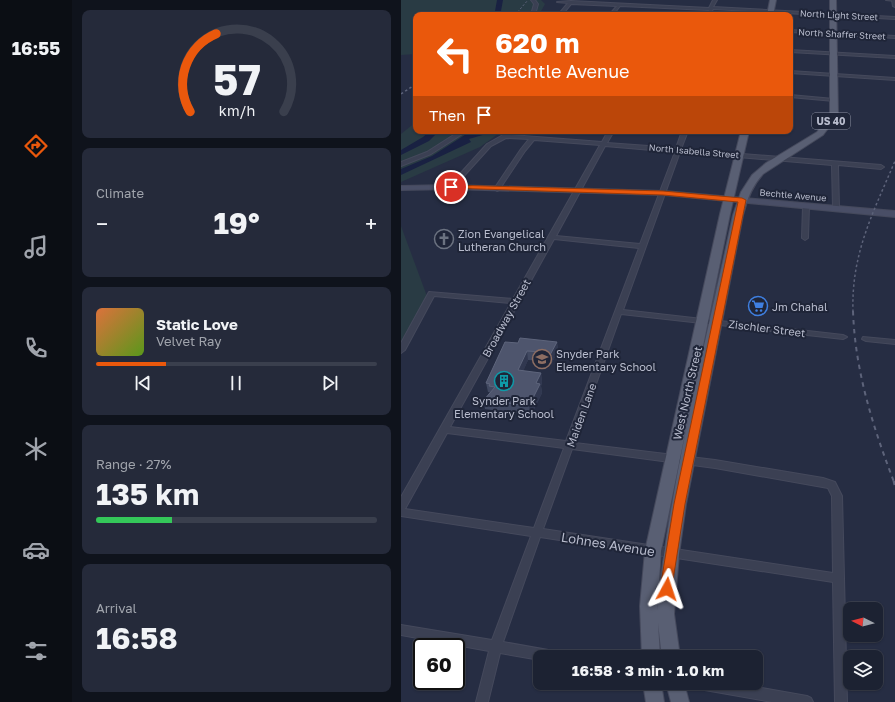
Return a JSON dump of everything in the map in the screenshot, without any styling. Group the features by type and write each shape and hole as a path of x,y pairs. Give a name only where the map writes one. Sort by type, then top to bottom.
{"main road":[{"path":"770,12 773,0"},
{"name":"US 40","path":"736,199 747,188 758,173 816,137 824,130 833,115 833,0"},
{"name":"West North Street","path":"651,650 648,606 653,551 672,458 709,321 736,199 740,155 744,134"},
{"name":"Bechtle Avenue","path":"401,188 451,187 663,193 895,214"},
{"name":"West North Street","path":"670,650 665,614 671,554 688,460 709,321"},
{"path":"653,690 655,702"},
{"path":"677,690 680,702"}],"street":[{"path":"533,0 536,4 534,12"},
{"path":"605,4 608,0"},
{"path":"710,12 715,0"},
{"path":"888,0 894,0 895,6"},
{"name":"North Light Street","path":"559,2 565,1 755,12"},
{"path":"563,12 571,2"},
{"path":"613,12 619,5"},
{"name":"North Light Street","path":"793,13 895,18"},
{"name":"North Shaffer Street","path":"793,32 895,37"},
{"path":"793,51 895,57"},
{"path":"793,72 895,79"},
{"path":"793,96 834,100"},
{"path":"401,164 429,153 456,134"},
{"path":"451,187 489,145 508,134"},
{"name":"Broadway Street","path":"401,506 515,300 609,134"},
{"name":"Maiden Lane","path":"482,702 496,647 684,134"},
{"name":"North Isabella Street","path":"506,136 881,167"},
{"path":"497,189 523,150 533,138"},
{"path":"835,163 836,208"},
{"path":"805,238 806,206"},
{"path":"551,237 642,246"},
{"path":"401,350 432,294 515,300"},
{"name":"Zischler Street","path":"619,312 843,337"},
{"path":"866,339 895,342"},
{"path":"444,428 569,446 688,460 823,482 832,485 837,496 841,702"},
{"name":"Lohnes Avenue","path":"401,512 671,554 838,578"},
{"path":"401,630 533,653"},
{"path":"739,690 807,702"}],"shaded area":[{"path":"401,0 541,0 545,4 541,12 413,12 413,54 401,55"},
{"path":"413,124 413,134 498,134 480,147 401,182 401,134"},
{"path":"401,226 428,299 401,350"}],"water":[{"path":"466,134 486,134 469,139 471,142 401,175 401,169 432,156"}],"building":[{"name":"Synder Park Elementary School","path":"520,338 557,342 550,355 542,355 543,352 527,351 518,370 541,373 536,383 540,384 529,406 484,400 495,387 489,386 490,384 486,383 505,342 518,343"}],"waterway":[{"path":"499,12 500,0"},
{"path":"401,153 426,139 432,134"}],"railway":[{"path":"518,12 528,0"},
{"path":"401,94 413,86"},
{"path":"853,311 853,291 856,271 865,234 895,161"},
{"path":"853,311 857,355 866,398 872,420 894,482"},
{"path":"894,481 895,485"}],"place":[{"name":"Zion Evangelical Lutheran Church","path":"444,239"},
{"name":"Jm Chahal","path":"758,306"},
{"name":"Snyder Park Elementary School","path":"542,359"},
{"name":"Synder Park Elementary School","path":"504,381"}],"route":[{"path":"451,187 663,193 742,200 679,504 667,577 667,589"}]}
